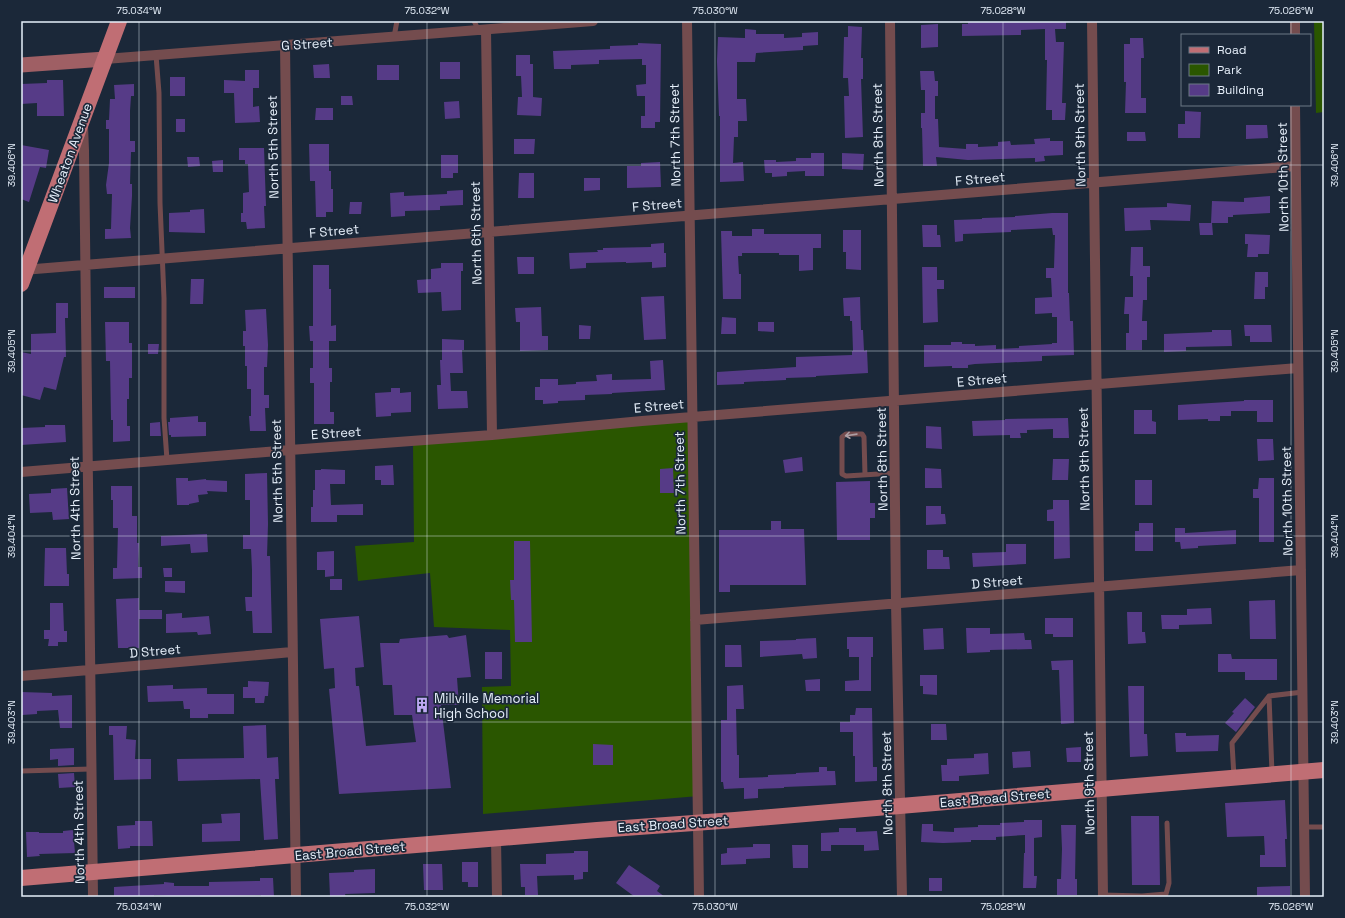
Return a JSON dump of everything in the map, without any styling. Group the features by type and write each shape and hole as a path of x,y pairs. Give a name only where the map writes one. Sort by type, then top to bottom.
{"main road":[{"name":"Wheaton Avenue","path":"21,284 24,270 83,120 119,21"},
{"name":"G Street","path":"21,65 105,59"},
{"name":"East Broad Street","path":"21,878 1324,770"}],"street":[{"name":"G Street","path":"105,59 593,21"},
{"name":"North 7th Street","path":"687,21 699,897"},
{"name":"North 8th Street","path":"890,21 896,603 902,897"},
{"name":"North 9th Street","path":"1092,21 1103,896"},
{"path":"1295,21 1295,34"},
{"name":"North 6th Street","path":"482,30 489,232 492,435"},
{"name":"North 5th Street","path":"285,45 296,897"},
{"name":"North 10th Street","path":"1295,106 1305,897"},
{"name":"North 4th Street","path":"83,120 93,897"},
{"name":"F Street","path":"24,270 1296,166"},
{"name":"E Street","path":"21,472 492,435 894,400 1298,368"},
{"name":"D Street","path":"695,620 1301,570"},
{"name":"D Street","path":"21,676 292,652"},
{"path":"496,839 497,897"}],"lane":[{"path":"394,37 396,21"},
{"path":"474,21 482,30"},
{"path":"156,55 159,93 166,460"},
{"path":"865,475 864,437 862,434 846,434 842,437 842,474 846,476 865,475 895,473"},
{"path":"1234,777 1232,743 1269,696 1303,692"},
{"path":"1269,696 1272,774"},
{"path":"21,771 91,769"},
{"path":"1103,896 1142,896 1166,894 1169,883 1167,823"},
{"path":"1304,827 1324,827"}],"green space":[{"path":"1314,21 1324,21 1324,112 1316,113"},
{"path":"692,419 699,796 483,814 482,687 511,686 510,630 434,627 430,573 358,581 355,546 414,542 413,444"}],"building":[{"path":"968,21 1066,21 1066,29 1055,29 1056,42 1064,42 1062,103 1066,103 1065,120 1052,120 1052,110 1046,110 1047,60 1045,60 1045,29 1021,30 1021,35 962,36 962,24 968,24"},
{"path":"938,24 938,47 921,48 921,25"},
{"path":"848,26 862,27 861,58 863,58 863,79 861,79 863,137 845,138 844,96 849,96 848,78 843,78 844,37 848,37"},
{"path":"745,29 756,30 756,34 784,34 784,38 802,37 802,33 818,32 818,45 803,46 803,50 756,53 755,62 737,62 737,99 746,99 747,121 738,121 738,137 734,137 733,163 743,162 744,181 720,182 720,116 717,61 718,37 745,38"},
{"path":"1130,38 1143,38 1144,58 1141,58 1141,98 1146,98 1146,113 1125,113 1126,82 1124,82 1124,44 1130,44"},
{"path":"638,43 661,44 660,122 655,122 655,128 641,128 641,116 645,116 645,96 637,96 636,85 646,84 646,65 642,65 642,59 599,60 599,64 571,65 571,69 554,69 553,51 610,49 610,46 638,45"},
{"path":"516,55 530,55 530,64 533,64 533,97 542,98 541,116 517,115 518,97 522,97 521,76 516,76"},
{"path":"440,62 460,62 460,79 440,79"},
{"path":"329,64 330,78 314,78 313,65"},
{"path":"377,65 399,65 399,80 377,80"},
{"path":"245,70 259,70 259,88 253,88 253,107 259,106 260,122 235,123 234,93 224,93 224,80 245,81"},
{"path":"920,71 934,71 935,81 938,81 938,96 935,96 935,119 938,119 939,147 966,149 966,144 978,144 978,147 998,146 998,142 1010,141 1011,145 1035,144 1034,139 1050,138 1050,141 1063,141 1063,155 1044,156 1045,161 1035,162 1035,158 968,160 936,157 937,166 923,166 921,113 925,113 925,90 921,90"},
{"path":"170,77 185,77 185,96 170,96"},
{"path":"47,80 63,80 64,116 37,116 37,103 21,104 21,84 47,83"},
{"path":"134,84 134,96 131,96 130,111 130,141 135,141 135,152 131,152 131,238 105,239 105,229 111,229 112,194 107,194 106,185 109,163 109,129 106,129 106,120 109,120 110,99 115,99 114,85"},
{"path":"341,96 352,96 353,105 341,105"},
{"path":"459,101 460,118 445,119 444,102"},
{"path":"316,108 333,108 333,120 315,120"},
{"path":"1185,111 1201,112 1200,138 1178,138 1178,124 1185,124"},
{"path":"176,119 185,119 185,132 176,132"},
{"path":"1246,125 1267,125 1268,138 1246,139"},
{"path":"1127,132 1145,132 1146,141 1127,141"},
{"path":"514,139 535,139 534,154 514,154"},
{"path":"309,144 329,144 329,171 331,171 331,189 333,189 333,212 326,212 326,217 316,217 315,181 310,181"},
{"path":"21,145 49,150 46,168 40,167 29,202 21,199"},
{"path":"239,148 264,148 266,206 264,206 265,228 247,229 246,222 241,222 241,213 243,213 243,193 249,192 248,164 245,164 245,160 239,160"},
{"path":"811,153 824,153 824,176 805,176 805,171 787,172 787,176 772,177 772,173 765,173 764,160 776,160 776,162 796,161 796,158 811,158"},
{"path":"842,153 864,154 863,170 842,169"},
{"path":"441,155 458,155 458,173 453,173 453,178 441,178"},
{"path":"187,157 199,157 200,166 188,167"},
{"path":"223,160 223,172 213,172 212,161"},
{"path":"660,162 661,187 627,188 627,166 641,166 641,163"},
{"path":"519,173 534,173 534,198 518,198"},
{"path":"584,178 600,178 600,190 584,191"},
{"path":"463,190 463,205 440,206 440,210 405,211 405,216 391,217 390,193 404,192 404,196 447,194 447,191"},
{"path":"1270,196 1270,213 1233,215 1233,217 1228,217 1228,223 1212,223 1213,235 1200,235 1199,223 1211,223 1212,201 1244,202 1244,198"},
{"path":"350,202 362,202 361,214 349,214"},
{"path":"1167,203 1191,205 1190,221 1150,220 1151,230 1125,231 1124,208 1167,207"},
{"path":"204,209 205,233 169,232 169,213 190,212 190,210"},
{"path":"1052,213 1068,213 1068,293 1070,321 1073,321 1074,355 1042,356 1042,361 975,364 968,365 968,368 952,368 952,366 924,367 924,345 951,345 951,342 962,342 962,344 975,344 975,346 996,345 996,349 1019,348 1019,346 1057,343 1057,317 1052,317 1052,313 1035,314 1035,298 1052,297 1051,278 1046,278 1046,268 1054,268 1055,235 1053,235 1052,228 1011,230 1011,232 963,234 963,241 955,242 954,220 1015,217"},
{"path":"922,225 937,225 937,235 940,235 941,247 923,247"},
{"path":"752,229 764,229 764,234 821,234 821,248 813,248 813,270 799,271 799,255 779,255 779,253 742,253 742,256 738,256 739,274 741,274 741,299 723,299 721,231 732,231 732,236 752,236"},
{"path":"843,230 861,230 861,270 846,269 846,252 843,252"},
{"path":"1245,234 1270,235 1269,254 1258,254 1258,257 1247,257 1248,244 1245,244"},
{"path":"664,243 666,267 652,268 652,262 626,262 586,263 586,268 570,269 569,253 598,252 597,250 603,250 603,248 651,247 651,244"},
{"path":"1131,247 1143,247 1143,266 1150,266 1150,277 1147,277 1147,300 1143,300 1142,321 1147,321 1147,340 1142,340 1142,350 1126,350 1126,333 1129,333 1129,314 1124,314 1125,297 1133,297 1133,276 1130,276"},
{"path":"517,257 534,257 534,274 518,274"},
{"path":"441,263 463,263 463,271 461,271 461,310 442,311 441,292 418,293 417,280 431,279 431,269 441,268"},
{"path":"313,265 329,265 329,289 331,289 331,326 336,325 336,341 329,341 329,368 332,368 332,382 330,382 330,412 334,412 334,424 314,424 314,383 310,383 310,368 313,368 313,341 310,341 309,326 313,326"},
{"path":"922,267 937,267 937,280 944,280 944,289 937,289 938,322 923,323"},
{"path":"1255,272 1268,272 1268,287 1265,287 1265,299 1254,299"},
{"path":"191,279 204,279 203,304 190,304"},
{"path":"104,287 135,287 135,298 104,298"},
{"path":"664,296 666,339 644,340 641,297"},
{"path":"860,297 861,330 863,330 864,351 867,350 868,373 786,378 786,380 717,385 717,372 796,367 796,357 852,355 852,321 850,321 850,316 844,316 843,298"},
{"path":"56,303 68,303 68,318 65,318 66,357 64,357 56,390 44,387 40,400 21,395 21,352 31,354 31,334 56,333"},
{"path":"541,307 542,336 548,336 548,350 520,351 520,322 516,322 515,308"},
{"path":"266,309 268,345 267,367 264,367 264,395 269,395 269,408 265,408 266,431 250,431 249,416 251,416 251,389 247,389 247,366 245,366 245,346 243,346 243,331 246,331 245,310"},
{"path":"722,317 736,318 736,334 721,334"},
{"path":"105,322 129,322 129,343 132,343 132,378 129,378 127,426 130,426 130,441 113,442 110,361 106,361"},
{"path":"758,322 774,322 774,332 758,331"},
{"path":"579,325 591,326 590,339 579,339"},
{"path":"1244,325 1271,325 1272,342 1250,342 1250,336 1245,336"},
{"path":"1212,330 1231,330 1232,346 1186,347 1186,351 1164,352 1164,334 1212,332"},
{"path":"442,339 464,340 464,350 462,350 463,373 450,373 451,391 467,391 468,408 438,409 437,385 441,385 440,360 442,360"},
{"path":"148,344 159,344 158,354 148,354"},
{"path":"663,360 665,390 585,395 585,400 558,401 558,403 543,404 543,400 535,400 535,387 540,387 540,379 558,379 558,385 597,381 596,375 612,374 612,380 651,379 650,361"},
{"path":"391,388 400,388 400,393 411,392 411,412 391,413 391,416 376,417 375,393 391,392"},
{"path":"1244,400 1273,400 1273,422 1257,422 1257,411 1231,411 1231,416 1220,416 1220,421 1208,421 1208,419 1178,420 1178,405"},
{"path":"1134,410 1152,410 1152,421 1156,422 1156,434 1134,434"},
{"path":"198,416 198,422 206,422 206,436 171,437 171,435 169,435 168,422 170,422 170,418"},
{"path":"1068,418 1069,438 1053,438 1053,429 1027,430 1027,433 1020,433 1021,438 1010,438 1010,435 973,436 972,421"},
{"path":"160,422 161,436 150,436 150,423"},
{"path":"45,425 65,425 66,442 21,445 21,428 45,427"},
{"path":"926,426 941,427 942,449 926,448"},
{"path":"1257,439 1273,439 1274,460 1258,461"},
{"path":"802,457 803,471 785,473 783,460"},
{"path":"1053,459 1069,459 1068,480 1052,480"},
{"path":"393,465 394,485 381,485 381,480 375,480 375,466"},
{"path":"673,468 674,493 660,493 660,469"},
{"path":"925,468 941,469 942,488 925,488"},
{"path":"315,470 345,470 345,484 330,484 331,505 363,504 363,515 337,515 337,522 311,522 313,490 315,490"},
{"path":"267,473 267,556 270,556 272,633 253,633 252,611 246,611 245,597 252,597 252,570 251,549 243,549 243,535 250,535 250,500 245,500 245,474"},
{"path":"176,478 188,478 188,481 206,479 227,481 227,492 207,491 208,494 198,495 199,502 189,505 177,505"},
{"path":"1259,478 1274,478 1274,542 1259,542 1259,498 1253,498 1253,489 1258,489"},
{"path":"1135,480 1152,480 1152,505 1135,505"},
{"path":"870,481 870,503 875,503 875,518 870,518 870,540 837,540 836,482"},
{"path":"111,486 132,486 132,516 137,516 137,543 139,543 138,567 142,567 142,578 113,579 113,568 117,568 118,528 113,528 113,500 111,500"},
{"path":"67,488 69,519 53,520 52,512 30,513 29,494 51,493 51,489"},
{"path":"1053,500 1069,500 1070,558 1054,559 1054,521 1047,521 1047,510 1053,509"},
{"path":"926,506 941,506 941,514 945,514 946,524 926,525"},
{"path":"771,521 781,521 781,529 804,529 806,585 730,585 730,592 719,592 719,530 771,530"},
{"path":"1139,523 1153,523 1153,551 1135,551 1135,531 1139,531"},
{"path":"1175,528 1185,528 1185,533 1236,530 1236,544 1198,546 1198,548 1181,549 1180,542 1175,542"},
{"path":"207,534 208,552 191,553 190,544 161,546 161,536"},
{"path":"514,541 530,541 532,642 515,642 514,600 511,600 510,580 514,580"},
{"path":"1006,544 1026,544 1026,564 973,567 972,553 1006,552"},
{"path":"45,548 66,548 69,586 44,586"},
{"path":"927,550 943,550 943,557 949,557 950,569 927,569"},
{"path":"334,551 334,576 325,577 325,570 317,570 317,552"},
{"path":"163,568 172,568 172,577 164,577"},
{"path":"330,579 342,579 342,590 330,590"},
{"path":"165,581 185,581 185,593 165,592"},
{"path":"139,598 139,610 162,610 162,619 139,619 139,648 118,648 116,599"},
{"path":"1275,600 1276,639 1250,639 1249,601"},
{"path":"50,603 63,603 64,631 67,631 67,642 58,642 58,646 48,646 49,639 44,639 44,630 50,630"},
{"path":"1211,608 1212,624 1179,625 1179,629 1162,629 1161,615 1187,615 1187,609"},
{"path":"1127,612 1142,612 1142,632 1145,632 1146,643 1128,644"},
{"path":"182,613 182,618 209,616 211,634 198,635 197,632 166,633 166,614"},
{"name":"Millville Memorial High School","path":"359,616 364,667 355,668 356,686 359,686 366,746 416,742 412,715 394,715 392,685 383,685 380,643 399,643 400,639 447,635 449,638 466,635 471,677 457,678 459,705 441,705 451,788 339,794 329,689 335,688 334,668 324,669 320,619"},
{"path":"1045,618 1073,618 1073,637 1053,637 1053,634 1045,634"},
{"path":"943,628 944,649 924,650 923,629"},
{"path":"966,628 990,628 990,634 1024,633 1025,640 1031,640 1032,649 990,650 990,652 967,653"},
{"path":"847,637 873,637 873,657 871,657 871,691 845,691 845,681 859,680 859,657 849,657"},
{"path":"816,638 817,658 803,659 802,654 760,657 760,641"},
{"path":"725,645 741,645 742,667 725,667"},
{"path":"485,652 502,652 502,679 485,679"},
{"path":"1218,654 1231,654 1232,659 1277,659 1277,680 1245,680 1245,672 1218,672"},
{"path":"1073,660 1074,723 1061,724 1059,670 1052,670 1051,661"},
{"path":"920,675 937,675 937,695 923,694 923,686 920,686"},
{"path":"820,679 820,691 806,691 805,680"},
{"path":"248,681 269,682 268,696 265,696 264,703 255,703 255,698 243,698 243,687 248,687"},
{"path":"173,685 173,689 207,688 207,694 234,694 234,714 208,714 208,718 190,718 190,709 184,709 183,701 148,702 147,686"},
{"path":"743,685 744,709 736,709 739,778 819,772 819,767 827,767 827,771 835,771 836,785 758,789 758,798 744,799 744,788 724,789 723,782 721,782 721,720 727,720 727,686"},
{"path":"1128,686 1144,686 1144,734 1147,734 1148,756 1130,757"},
{"path":"21,692 52,693 52,696 72,695 72,728 60,728 58,710 37,711 37,714 22,715"},
{"path":"1245,698 1255,707 1236,732 1225,723 1234,713 1232,712"},
{"path":"856,708 872,708 873,767 877,767 877,781 855,782 853,732 840,732 840,722 850,722 850,715 855,715"},
{"path":"931,724 946,724 947,740 931,740"},
{"path":"266,725 267,758 278,757 279,779 275,779 278,839 264,840 260,779 178,781 177,759 244,758 243,726"},
{"path":"109,726 127,726 126,739 136,740 135,759 151,759 151,779 114,780 113,735 109,735"},
{"path":"1175,733 1186,733 1186,736 1219,735 1218,751 1176,752"},
{"path":"593,744 613,745 613,765 593,765"},
{"path":"1081,747 1081,762 1067,762 1066,748"},
{"path":"74,748 74,765 58,766 58,759 50,760 50,749"},
{"path":"1030,751 1031,767 1013,768 1012,752"},
{"path":"988,753 989,774 959,776 959,781 942,781 941,765 947,765 947,759 974,758 974,754"},
{"path":"74,773 75,787 59,788 58,774"},
{"path":"1285,800 1287,839 1285,839 1286,867 1260,867 1260,855 1265,855 1264,836 1227,837 1225,803"},
{"path":"240,813 240,841 202,842 202,824 222,823 221,814"},
{"path":"1131,816 1159,816 1160,885 1132,885"},
{"path":"1024,820 1042,820 1042,837 1034,838 1034,876 1037,876 1036,888 1023,888 1025,835 996,837 996,840 971,840 971,842 921,842 922,824 933,824 933,831 954,832 954,828 978,827 978,825 1000,825 1000,823 1024,822"},
{"path":"135,821 152,821 153,846 130,846 130,848 118,849 117,826 135,825"},
{"path":"1061,825 1076,825 1075,879 1077,879 1077,895 1057,895 1057,879 1061,879"},
{"path":"839,828 856,828 856,832 877,831 879,850 864,851 864,845 831,845 831,851 821,851 821,833 839,832"},
{"path":"73,830 75,853 39,854 40,856 27,857 26,832 63,833 63,831"},
{"path":"753,844 770,844 770,858 746,859 746,864 721,865 721,854 727,853 727,848 753,847"},
{"path":"792,845 808,845 808,868 793,868"},
{"path":"574,851 588,851 588,872 583,872 583,879 574,880 574,875 537,876 538,895 525,895 525,887 521,887 520,864 546,864 546,854 574,853"},
{"path":"462,862 478,862 478,887 468,887 468,882 462,882"},
{"path":"423,864 442,864 443,890 424,890"},
{"path":"629,865 660,886 657,891 665,897 635,897 616,883"},
{"path":"375,869 375,893 345,894 346,897 330,897 329,873"},
{"path":"260,878 273,878 274,897 261,897 261,895 183,897 154,895 154,897 114,897 114,887 164,884 164,882 174,883 174,886 209,886 209,882 260,881"},
{"path":"929,878 942,878 942,891 929,891"},
{"path":"1290,886 1290,897 1257,897 1257,887"}],"place":[{"name":"Millville Memorial High School","path":"422,705"}]}
